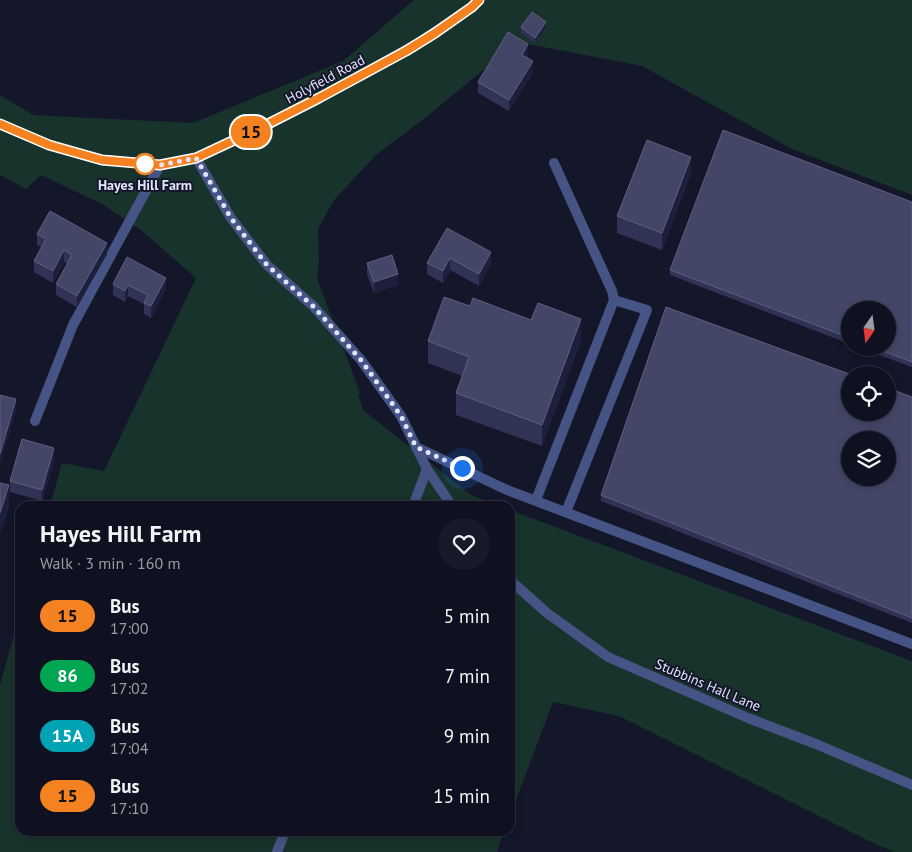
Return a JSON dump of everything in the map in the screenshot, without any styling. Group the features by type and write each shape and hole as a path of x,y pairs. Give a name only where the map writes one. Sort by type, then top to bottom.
{"main road":[{"name":"Holyfield Road","path":"0,124 49,145 102,160 160,165 196,158 311,102 406,51 472,7 479,0"}],"lane":[{"path":"196,158 231,218 267,265 313,306 361,360 401,416 428,469 449,501"},
{"path":"536,500 614,300 612,291 554,163"},
{"path":"34,421 74,325 160,165"},
{"path":"566,512 648,310 614,300"},
{"path":"416,447 507,490 912,644"},
{"path":"415,501 428,469"},
{"name":"Stubbins Hall Lane","path":"515,584 547,613 608,657 748,718 816,744 912,785"},
{"path":"277,852 283,836"}],"green space":[{"path":"414,0 912,0 912,195 792,149 642,66 517,42 425,118 376,155 334,200 318,229 319,261 317,279 361,395 358,393 363,410 471,495 487,501 51,501 62,463 104,471 196,278 141,230 102,204 41,175 26,189 0,175 0,95 33,115 193,123 343,61"},
{"path":"515,512 912,661 912,852 894,852 869,841 619,716 553,702 515,803"},
{"path":"15,631 15,836 502,836 497,852 0,852 0,685"}],"building":[{"path":"532,12 546,22 535,38 521,27"},
{"path":"508,32 528,44 522,55 533,61 509,100 478,82"},
{"path":"723,130 912,202 912,362 896,356 896,301 841,301 841,335 670,270"},
{"path":"647,140 691,157 662,233 617,216"},
{"path":"50,211 107,243 77,296 56,284 72,255 64,250 53,271 34,261 46,239 37,234"},
{"path":"447,228 491,252 479,274 450,258 443,271 427,263"},
{"path":"392,255 398,274 374,282 367,263"},
{"path":"127,257 166,278 151,306 144,303 148,295 128,285 125,291 113,284"},
{"path":"444,297 470,306 473,298 531,320 538,303 581,319 542,425 456,393 469,357 428,341"},
{"path":"666,307 841,371 841,421 896,421 896,391 912,397 912,618 601,495"},
{"path":"0,395 16,399 0,454"},
{"path":"22,439 54,448 42,490 10,481"},
{"path":"0,483 9,485 0,513"}],"bus line":[{"name":"15","path":"0,124 49,145 102,160 160,165 196,158 319,98 406,51 435,33 479,0"}],"place":[{"name":"Hayes Hill Farm","path":"145,164"}],"route":[{"path":"145,164 140,163 160,165 196,158 231,218 267,265 313,306 361,360 401,416 416,447 462,468"}]}
